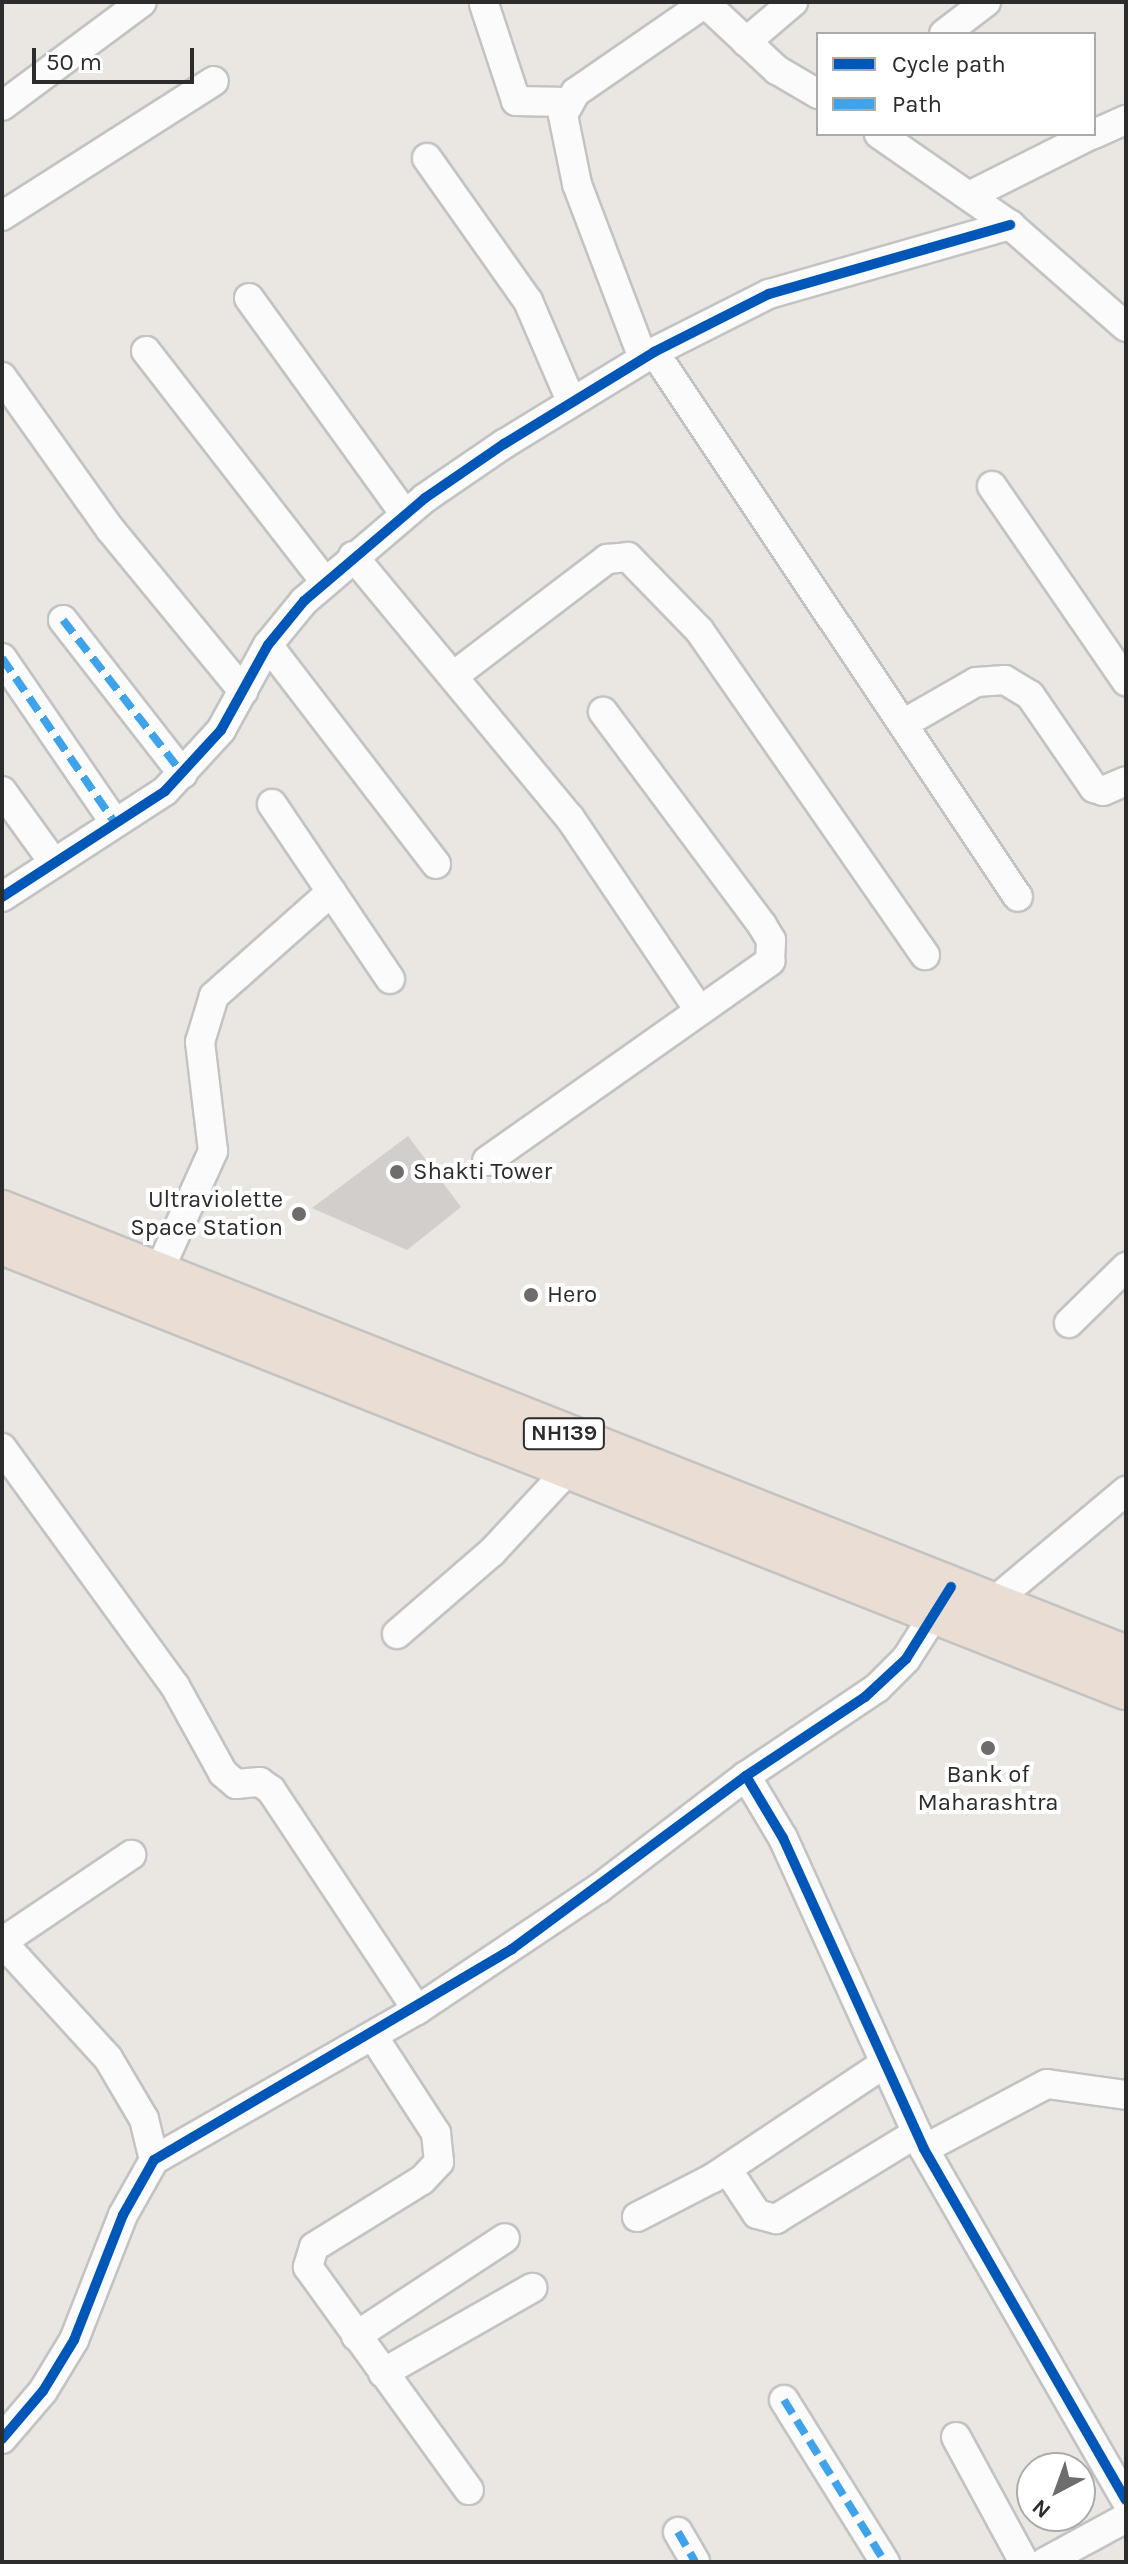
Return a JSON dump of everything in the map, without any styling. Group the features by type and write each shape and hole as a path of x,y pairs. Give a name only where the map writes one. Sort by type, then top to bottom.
{"highway":[{"name":"NH139","path":"2,1211 158,1273 580,1457"},
{"name":"NH139","path":"2,1244 580,1457 943,1600 1126,1689"},
{"name":"NH139","path":"943,1600 992,1603 1126,1656"}],"street":[{"path":"2,106 142,2"},
{"path":"484,4 516,101 567,102 705,2 746,42 816,93"},
{"path":"746,42 793,2"},
{"path":"947,32 986,2"},
{"path":"2,216 214,81"},
{"path":"567,102 564,127 577,184 649,355 1018,897"},
{"path":"1096,133 1126,120"},
{"path":"882,136 1010,225 1126,327"},
{"path":"971,195 1090,136"},
{"path":"427,158 528,301 571,401"},
{"path":"2,897 183,774 221,730 268,645 353,556 405,514 571,401 649,355 810,280 1010,225"},
{"path":"249,298 405,514"},
{"path":"146,351 325,582"},
{"path":"2,377 110,529 243,691"},
{"path":"992,486 1126,680"},
{"path":"353,556 456,674 570,818 699,1010"},
{"path":"456,674 598,565 628,557 699,630 925,955"},
{"path":"63,620 183,774"},
{"path":"268,645 436,864"},
{"path":"2,658 115,823"},
{"path":"903,724 976,682 1005,680 1030,695 1094,788 1103,791 1126,781"},
{"path":"487,1161 770,961 771,940 603,712"},
{"path":"2,791 54,863"},
{"path":"272,804 390,979"},
{"path":"158,1273 213,1151 200,1042 214,996 331,892"},
{"path":"1069,1323 1126,1267"},
{"path":"2,1448 175,1686 223,1773 236,1784 260,1782 271,1790 417,2010"},
{"path":"397,1634 460,1583 580,1457"},
{"path":"992,1603 1126,1491"},
{"path":"2,2439 43,2391 74,2340 123,2215 154,2160 417,2010 598,1889 746,1776 877,1688 906,1659 943,1600"},
{"path":"746,1776 783,1838 920,2141 1126,2500"},
{"path":"131,1855 2,1942 108,2058 144,2119 154,2160"},
{"path":"373,2036 441,2148 434,2171 326,2238 308,2257 313,2278 469,2490"},
{"path":"637,2217 727,2169 884,2064"},
{"path":"727,2169 757,2214 776,2219 920,2141 1047,2084 1126,2095"},
{"path":"356,2336 505,2238"},
{"path":"383,2373 532,2288"},
{"path":"784,2400 885,2562"},
{"path":"956,2437 1024,2562"},
{"path":"1045,2562 1126,2518"},
{"path":"678,2532 695,2562"}],"building":[{"name":"Shakti Tower","path":"408,1136 461,1207 407,1250 312,1208"}],"marked path":[{"path":"63,620 183,774"},
{"path":"2,658 115,823"},
{"path":"784,2400 885,2562"},
{"path":"678,2532 695,2562"}],"cycle path":[{"path":"2,897 165,791 221,730 268,645 304,601 425,498 504,444 654,352 769,294 1010,225"},
{"path":"2,2439 43,2391 74,2340 123,2215 154,2160 512,1949 746,1776 865,1697 906,1659 951,1587"},
{"path":"746,1776 783,1838 924,2149 1126,2500"}],"place":[{"name":"Shakti Tower","path":"397,1172"},
{"name":"Ultraviolette Space Station","path":"299,1214"},
{"name":"Hero","path":"531,1295"},
{"name":"Bank of Maharashtra","path":"988,1748"}]}
